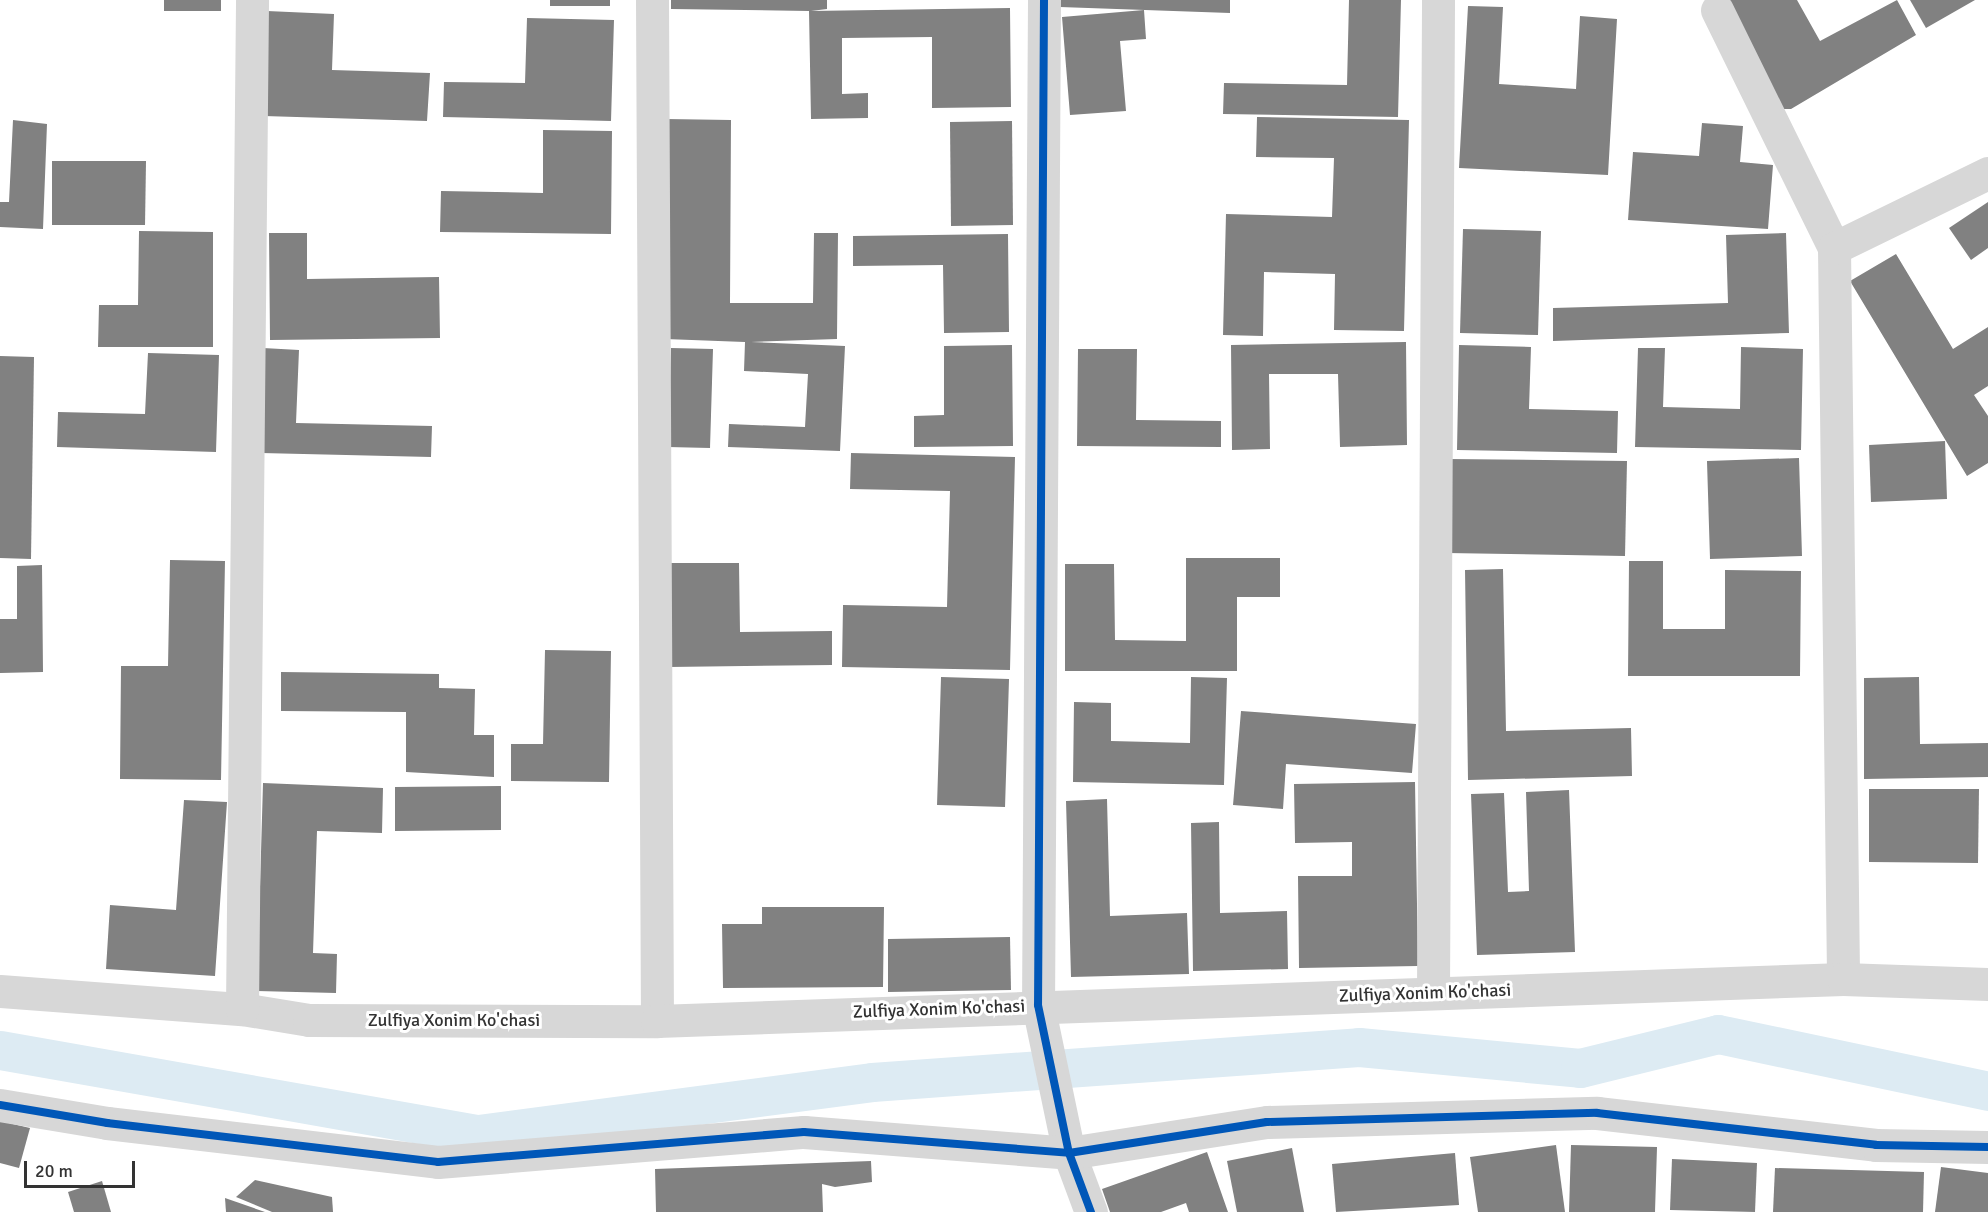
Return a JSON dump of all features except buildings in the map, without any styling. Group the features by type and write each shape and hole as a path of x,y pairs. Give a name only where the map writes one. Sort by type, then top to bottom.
{"street":[{"path":"242,1010 252,0"},
{"path":"652,0 657,1021"},
{"path":"1044,0 1041,1018 1066,1139 1091,1212"},
{"path":"1433,993 1438,0"},
{"path":"1716,10 1834,248 1843,979"},
{"path":"1834,248 1988,174"},
{"name":"Zulfiya Xonim Ko'chasi","path":"0,990 242,1010 309,1020 657,1021 1041,1018 1433,993 1843,979 1988,984"},
{"path":"0,1105 107,1123 438,1162 804,1132 1066,1139 1267,1122 1597,1113 1876,1145 1988,1147"}],"waterway":[{"path":"0,1050 478,1134 872,1082 1359,1047 1580,1068 1718,1034 1988,1091"}],"cycle path":[{"path":"1044,0 1038,1005 1069,1153 1091,1212"},
{"path":"0,1105 107,1123 438,1162 804,1132 1069,1153 1267,1122 1597,1113 1876,1145 1988,1147"}]}
